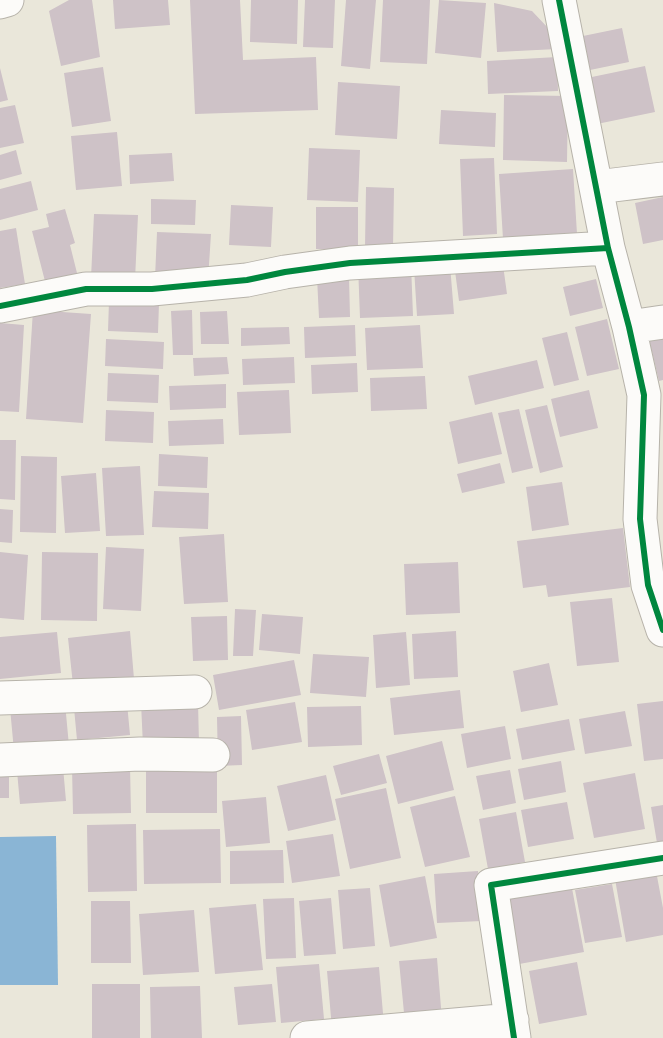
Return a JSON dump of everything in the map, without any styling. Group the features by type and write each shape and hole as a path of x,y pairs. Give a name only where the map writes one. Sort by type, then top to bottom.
{"street":[{"path":"0,2 7,0"},
{"path":"559,0 608,248 644,395 651,519 648,585 663,630"},
{"path":"597,187 663,179"},
{"path":"0,306 86,289 152,289 247,280 350,263 608,248"},
{"path":"629,327 663,322"},
{"path":"0,698 195,692"},
{"path":"0,760 140,754 213,755"},
{"path":"308,1038 513,1029 491,885 663,858"}],"water":[{"path":"56,836 58,985 0,985 0,837"}],"building":[{"path":"69,0 92,0 100,57 61,66 49,11"},
{"path":"113,0 168,0 170,25 115,29"},
{"path":"190,0 240,0 243,60 316,57 318,110 195,114"},
{"path":"251,0 298,0 297,44 250,42"},
{"path":"305,0 335,0 333,48 303,47"},
{"path":"346,0 376,0 370,69 341,66"},
{"path":"383,0 430,0 427,64 380,62"},
{"path":"439,0 486,3 481,58 435,53"},
{"path":"494,3 532,11 549,29 557,49 497,52"},
{"path":"622,28 629,62 590,70 583,36"},
{"path":"557,57 558,91 488,94 487,61"},
{"path":"645,66 655,112 597,124 587,78"},
{"path":"103,67 111,121 72,127 64,73"},
{"path":"0,68 8,100 0,102"},
{"path":"338,82 400,86 397,139 335,135"},
{"path":"504,95 568,96 567,162 503,160"},
{"path":"15,105 24,143 0,148 0,108"},
{"path":"441,110 496,113 495,147 439,144"},
{"path":"117,132 122,186 76,190 71,136"},
{"path":"309,148 360,150 358,202 307,200"},
{"path":"16,150 22,174 0,180 0,155"},
{"path":"172,153 174,181 130,184 129,155"},
{"path":"494,158 497,234 463,236 460,159"},
{"path":"573,169 577,234 503,239 499,174"},
{"path":"31,181 38,210 0,220 0,189"},
{"path":"366,187 394,188 393,248 365,247"},
{"path":"663,197 663,240 643,244 635,203"},
{"path":"151,199 196,200 195,225 151,224"},
{"path":"231,205 273,207 271,247 229,245"},
{"path":"316,207 358,207 358,250 316,249"},
{"path":"65,209 75,243 70,245 78,277 46,285 32,231 49,227 46,214"},
{"path":"94,214 138,215 135,280 91,278"},
{"path":"16,228 25,284 0,288 0,231"},
{"path":"157,232 211,234 208,280 155,278"},
{"path":"411,264 413,316 360,318 358,265"},
{"path":"450,265 454,314 417,316 414,268"},
{"path":"503,265 507,294 459,301 455,271"},
{"path":"317,277 349,277 350,317 319,318"},
{"path":"596,279 603,308 570,316 563,287"},
{"path":"109,301 159,303 158,333 108,331"},
{"path":"33,310 91,314 83,423 26,419"},
{"path":"192,310 193,355 173,355 171,311"},
{"path":"227,311 229,344 201,344 200,312"},
{"path":"607,319 619,369 587,376 575,327"},
{"path":"0,323 24,325 19,412 0,411"},
{"path":"355,325 356,356 305,358 304,327"},
{"path":"420,325 423,368 367,370 365,328"},
{"path":"289,327 290,344 241,346 241,328"},
{"path":"567,332 579,380 554,386 542,338"},
{"path":"663,336 663,380 659,381 649,339"},
{"path":"106,339 164,342 163,369 105,366"},
{"path":"227,357 229,374 194,376 193,358"},
{"path":"294,357 295,383 243,385 242,359"},
{"path":"537,360 544,388 475,405 468,376"},
{"path":"357,363 358,392 312,394 311,365"},
{"path":"108,373 159,375 158,403 107,401"},
{"path":"425,376 427,409 371,411 370,378"},
{"path":"226,384 226,408 170,410 169,386"},
{"path":"289,390 291,433 239,435 237,392"},
{"path":"589,390 598,428 560,437 551,399"},
{"path":"547,405 563,467 540,473 525,410"},
{"path":"519,409 533,468 512,473 498,413"},
{"path":"106,410 154,412 153,443 105,441"},
{"path":"492,412 502,454 458,464 449,422"},
{"path":"223,419 224,444 169,446 168,421"},
{"path":"0,440 16,440 15,500 0,499"},
{"path":"159,454 208,457 207,488 158,486"},
{"path":"21,456 57,457 56,533 20,532"},
{"path":"500,463 505,483 462,493 457,474"},
{"path":"140,466 144,535 106,536 102,468"},
{"path":"96,473 100,531 65,533 61,476"},
{"path":"562,482 569,525 532,531 526,487"},
{"path":"154,491 209,493 208,529 152,527"},
{"path":"0,509 13,510 12,543 0,542"},
{"path":"623,528 630,587 548,597 546,585 523,588 517,541"},
{"path":"224,534 228,602 184,604 179,537"},
{"path":"106,547 144,549 141,611 103,609"},
{"path":"0,552 28,555 24,620 0,618"},
{"path":"42,552 98,553 97,621 41,620"},
{"path":"458,562 460,613 406,615 404,564"},
{"path":"612,598 619,662 577,666 570,602"},
{"path":"235,609 256,610 253,656 233,656"},
{"path":"262,614 303,617 300,654 259,650"},
{"path":"227,616 228,660 193,661 191,617"},
{"path":"130,631 134,679 73,685 68,638"},
{"path":"456,631 458,677 414,679 412,634"},
{"path":"57,632 61,673 0,679 0,637"},
{"path":"406,632 410,685 376,688 373,635"},
{"path":"313,654 369,657 366,697 310,693"},
{"path":"294,660 301,695 219,710 213,675"},
{"path":"549,663 558,705 521,712 513,671"},
{"path":"460,690 464,728 394,735 390,698"},
{"path":"663,701 663,759 644,761 637,704"},
{"path":"198,702 199,744 143,746 141,703"},
{"path":"295,702 302,742 252,750 246,710"},
{"path":"65,703 69,746 14,751 10,708"},
{"path":"127,703 130,735 77,740 74,708"},
{"path":"361,706 362,745 308,747 307,707"},
{"path":"625,711 632,746 585,754 579,719"},
{"path":"241,716 242,765 218,766 217,717"},
{"path":"569,719 575,750 522,760 516,729"},
{"path":"505,726 511,759 467,768 461,734"},
{"path":"442,741 454,790 398,804 386,756"},
{"path":"379,754 387,783 341,795 333,766"},
{"path":"561,761 566,792 524,800 518,769"},
{"path":"130,766 131,813 73,814 72,767"},
{"path":"0,767 9,767 9,798 0,798"},
{"path":"63,767 66,801 20,804 17,771"},
{"path":"510,770 516,803 483,810 476,776"},
{"path":"146,771 217,771 217,813 146,813"},
{"path":"635,773 645,829 594,838 583,783"},
{"path":"326,775 336,820 288,831 277,786"},
{"path":"386,788 401,858 350,869 335,799"},
{"path":"455,796 470,857 425,867 410,807"},
{"path":"266,797 270,843 226,847 222,801"},
{"path":"567,802 574,839 528,847 521,810"},
{"path":"663,805 663,842 657,843 651,807"},
{"path":"516,812 525,862 488,869 479,819"},
{"path":"136,824 137,891 88,892 87,825"},
{"path":"220,829 221,883 144,884 143,830"},
{"path":"333,834 340,876 292,883 286,841"},
{"path":"283,850 284,883 230,884 230,851"},
{"path":"478,871 482,921 437,923 434,874"},
{"path":"656,871 663,908 663,935 626,942 615,879"},
{"path":"425,876 437,938 390,947 379,885"},
{"path":"571,883 584,952 514,965 501,896"},
{"path":"612,884 622,937 585,943 575,890"},
{"path":"370,888 375,946 343,949 338,890"},
{"path":"294,898 296,958 266,959 263,899"},
{"path":"331,898 336,954 304,956 299,901"},
{"path":"91,901 130,901 131,963 91,963"},
{"path":"256,904 263,970 215,974 209,908"},
{"path":"194,910 199,972 143,975 139,914"},
{"path":"437,958 442,1020 405,1023 399,961"},
{"path":"577,962 587,1015 539,1024 529,971"},
{"path":"319,964 324,1019 281,1023 276,967"},
{"path":"379,967 384,1025 332,1029 327,971"},
{"path":"92,984 140,984 140,1038 92,1038"},
{"path":"272,984 276,1022 238,1025 234,987"},
{"path":"200,986 202,1038 151,1038 150,987"}],"cycle path":[{"path":"559,0 608,248 644,395 640,519 648,585 663,630"},
{"path":"0,306 86,289 152,289 247,280 350,263 608,248"},
{"path":"514,1038 491,885 663,858"}]}
